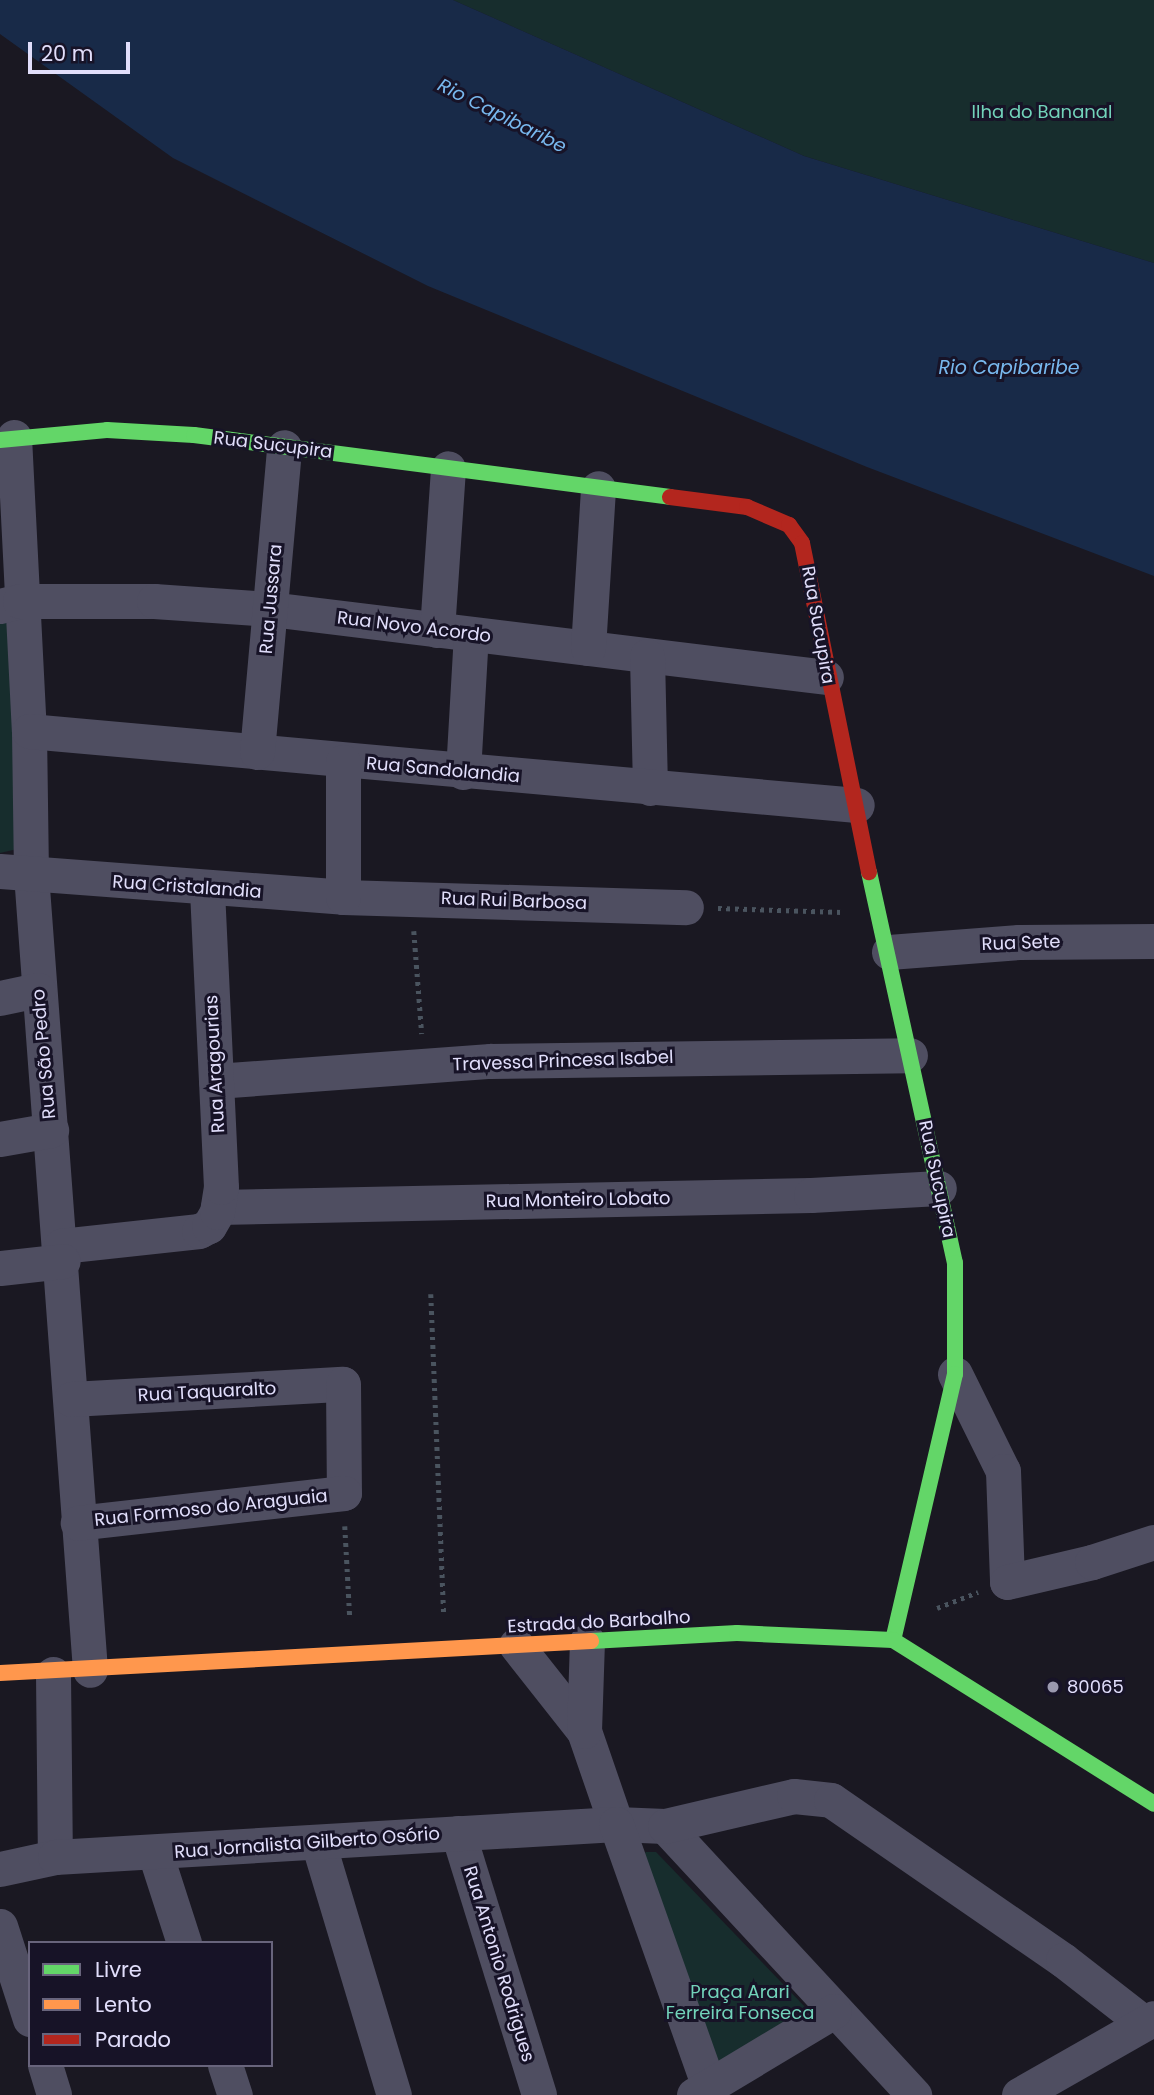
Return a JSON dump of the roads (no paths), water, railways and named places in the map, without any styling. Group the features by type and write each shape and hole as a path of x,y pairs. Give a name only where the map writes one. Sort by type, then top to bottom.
{"street":[{"name":"Rua Sucupira","path":"7,439 107,430 284,447 747,507 789,525 802,543 813,583 826,677 857,805 955,1263 955,1374 900,1622 893,1640"},
{"name":"Rua São Pedro","path":"7,439 10,603 29,731 15,872 38,990 62,1254 78,1523 90,1670"},
{"name":"Rua Jussara","path":"257,752 284,447"},
{"path":"437,630 448,468"},
{"path":"588,648 598,488"},
{"name":"Rua Novo Acordo","path":"10,603 155,601 270,609 826,677"},
{"path":"463,772 471,634"},
{"path":"648,656 650,788"},
{"name":"Rua Sandolandia","path":"29,731 343,762 857,805"},
{"path":"343,762 343,897"},
{"name":"Rua Cristalandia","path":"15,872 207,889 343,897"},
{"name":"Rua Aragourias","path":"207,889 216,1081 209,1219"},
{"name":"Rua Rui Barbosa","path":"343,897 686,906"},
{"name":"Rua Sete","path":"889,952 1019,942 1154,941"},
{"path":"0,998 38,990"},
{"name":"Travessa Princesa Isabel","path":"216,1081 425,1066 910,1055"},
{"path":"0,1139 51,1130"},
{"name":"Rua Monteiro Lobato","path":"0,1268 209,1219 939,1188"},
{"name":"Rua Sucupira","path":"955,1374 1003,1471 1007,1582 1092,1562 1154,1542"},
{"name":"Rua Taquaralto","path":"71,1399 343,1384 344,1493"},
{"name":"Rua Formoso do Araguaia","path":"78,1523 344,1493"},
{"name":"Estrada do Barbalho","path":"0,1673 53,1674 587,1641 792,1633 893,1640 1154,1804"},
{"path":"584,1731 587,1641"},
{"path":"516,1645 584,1731 701,2090 834,2011"},
{"path":"53,1674 55,1857"},
{"name":"Rua Jornalista Gilberto Osório","path":"0,1869 55,1857 615,1824 665,1826 794,1796 831,1800 1149,2021"},
{"path":"665,1826 914,2095"},
{"name":"Rua Antonio Rodrigues","path":"458,1833 539,2095"},
{"path":"318,1842 394,2095"},
{"path":"155,1853 183,1941"},
{"path":"0,1926 19,2016"},
{"path":"1019,2095 1149,2021"},
{"path":"45,2067 54,2095"},
{"path":"226,2067 235,2095"}],"water":[{"name":"Rio Capibaribe","path":"0,0 453,0 804,156 1154,263 1154,576 867,467 428,286 173,158 0,34"}],"place":[{"name":"80065","path":"1053,1687"}],"park label":[{"name":"Ilha do Bananal","path":"1042,112"},
{"name":"Praça Arari Ferreira Fonseca","path":"740,2003"}]}
